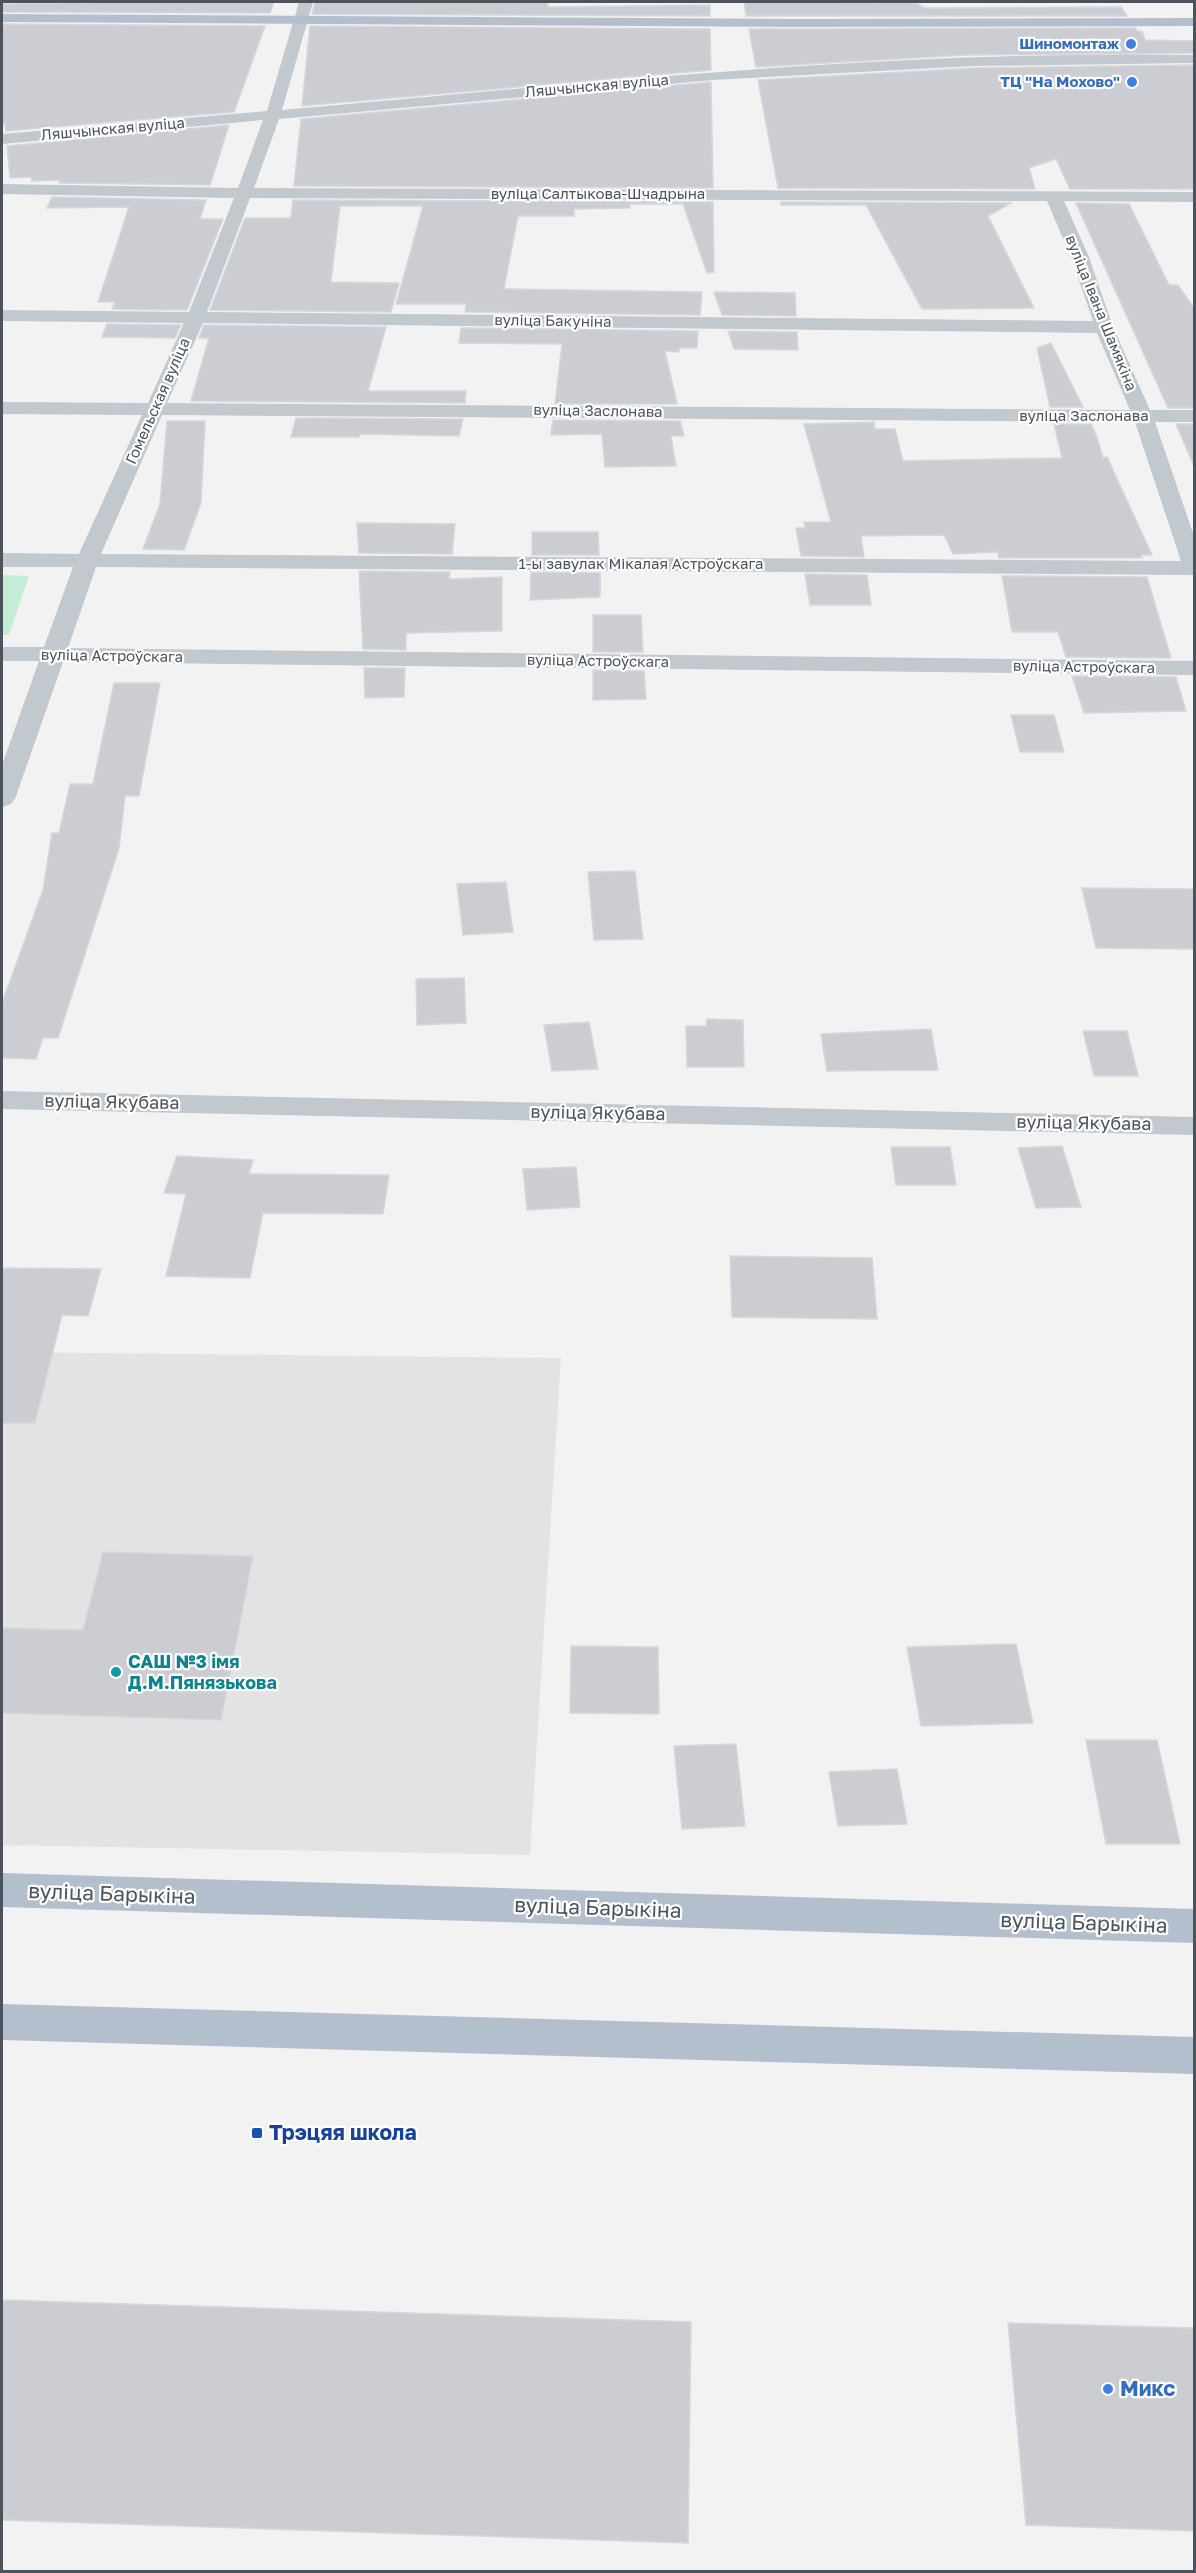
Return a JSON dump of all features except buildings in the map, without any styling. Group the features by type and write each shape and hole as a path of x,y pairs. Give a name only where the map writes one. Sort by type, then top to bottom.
{"main road":[{"path":"2,18 304,11 1194,22"},
{"name":"вуліца Барыкіна","path":"2,1890 1194,1926"},
{"path":"2,2022 1194,2056"}],"street":[{"name":"Гомельская вуліца","path":"2,799 87,560 196,317 244,193 273,115 304,11"},
{"name":"Ляшчынская вуліца","path":"2,139 714,76 873,66 1194,59"},
{"name":"вуліца Салтыкова-Шчадрына","path":"2,189 244,193 1194,196"},
{"name":"вуліца Івана Шамякіна","path":"1053,196 1080,257 1104,327 1143,416 1194,567"},
{"name":"вуліца Бакуніна","path":"2,315 1104,327"},
{"name":"вуліца Заслонава","path":"2,408 154,407 1194,416"},
{"path":"2,560 87,560"},
{"name":"1-ы завулак Мікалая Астроўскага","path":"87,560 1194,567"},
{"name":"вуліца Астроўскага","path":"2,654 1194,668"},
{"name":"вуліца Якубава","path":"2,1100 1194,1125"}],"shaded area":[{"path":"2,1352 561,1358 530,1855 2,1845"}],"green space":[{"path":"2,575 29,576 9,635 2,635"}],"place":[{"name":"Шиномонтаж","path":"1131,44"},
{"name":"ТЦ \"На Мохово\"","path":"1132,82"},
{"name":"САШ №3 імя Д.М.Пянязькова","path":"116,1672"},
{"name":"Трэцяя школа","path":"257,2133"},
{"name":"Микс","path":"1108,2389"}]}
